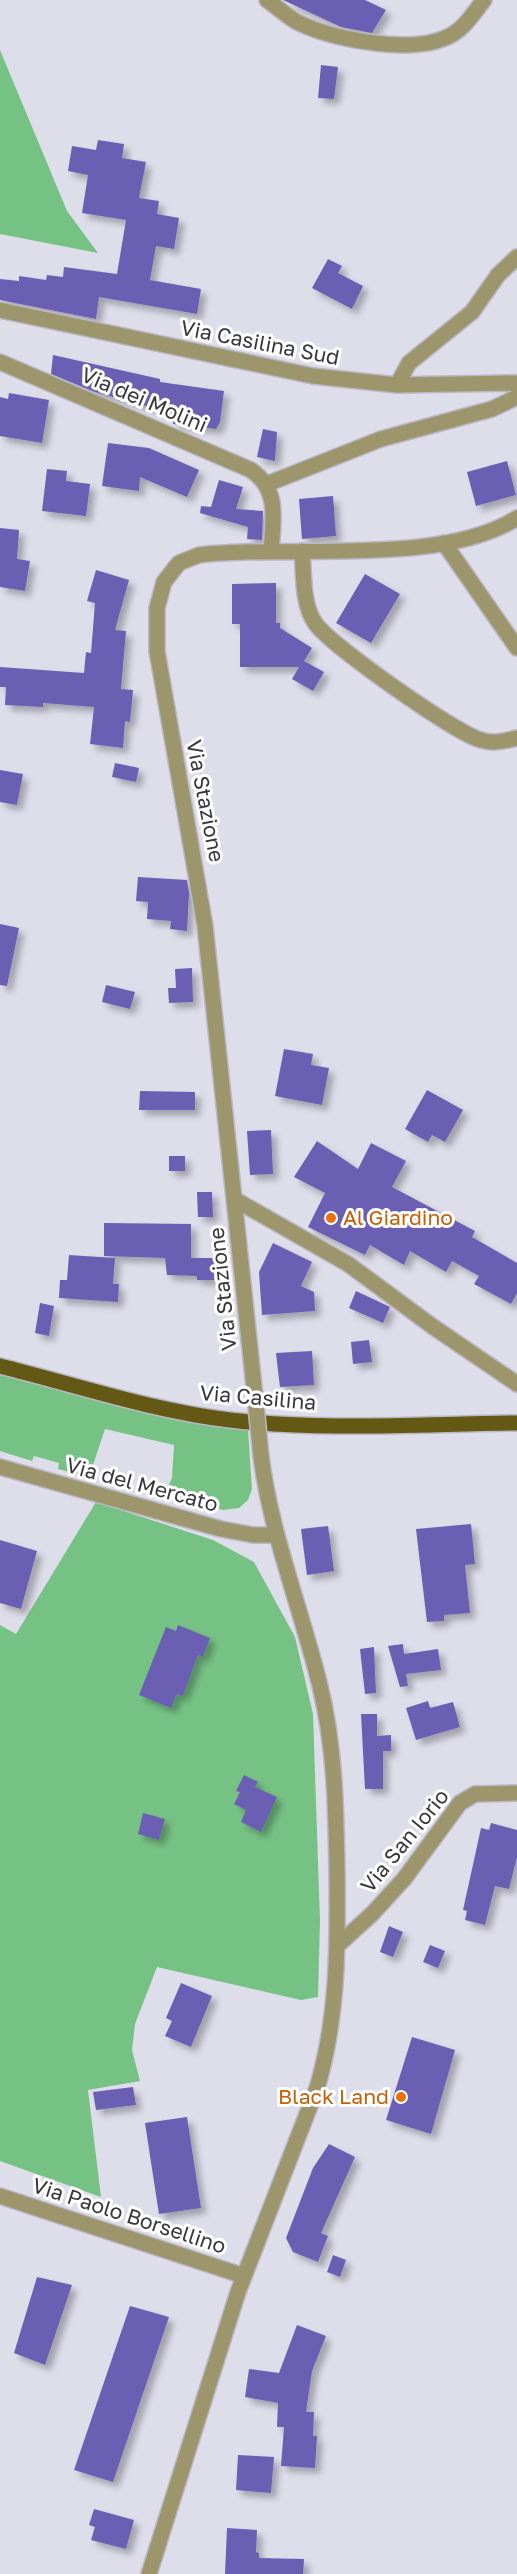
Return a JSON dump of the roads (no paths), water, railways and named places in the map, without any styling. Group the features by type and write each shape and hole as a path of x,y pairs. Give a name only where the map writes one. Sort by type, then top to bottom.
{"main road":[{"name":"Via Casilina","path":"0,1366 156,1406 231,1420 346,1426 517,1423"}],"street":[{"path":"267,0 296,21 334,37 406,45 427,44 447,38 464,26 481,2"},
{"path":"397,385 409,363 472,312 498,275 517,257"},
{"name":"Via Casilina Sud","path":"0,310 281,371 397,385 517,383"},
{"name":"Via dei Molini","path":"0,362 237,463 251,470 267,484"},
{"path":"271,552 274,507 267,484 365,445 492,409 517,397"},
{"name":"Via Stazione","path":"149,2574 244,2276 294,2153 323,2071 333,2014 338,1945 335,1790 328,1721 307,1637 276,1535 261,1456 206,926 159,672 157,617 164,582 172,569 183,561 206,554 444,543 491,531 517,518"},
{"path":"444,543 517,648"},
{"path":"302,551 308,607 315,623 329,638 472,738 494,742 517,738"},
{"path":"234,1199 348,1264 432,1326 517,1384"},
{"name":"Via del Mercato","path":"0,1467 221,1529 253,1535 276,1535"},
{"name":"Via San Iorio","path":"338,1945 404,1880 460,1803 475,1794 517,1793"},
{"name":"Via Paolo Borsellino","path":"0,2196 244,2276"}],"place":[{"name":"Al Giardino","path":"331,1218"},
{"name":"Black Land","path":"401,2097"}]}
